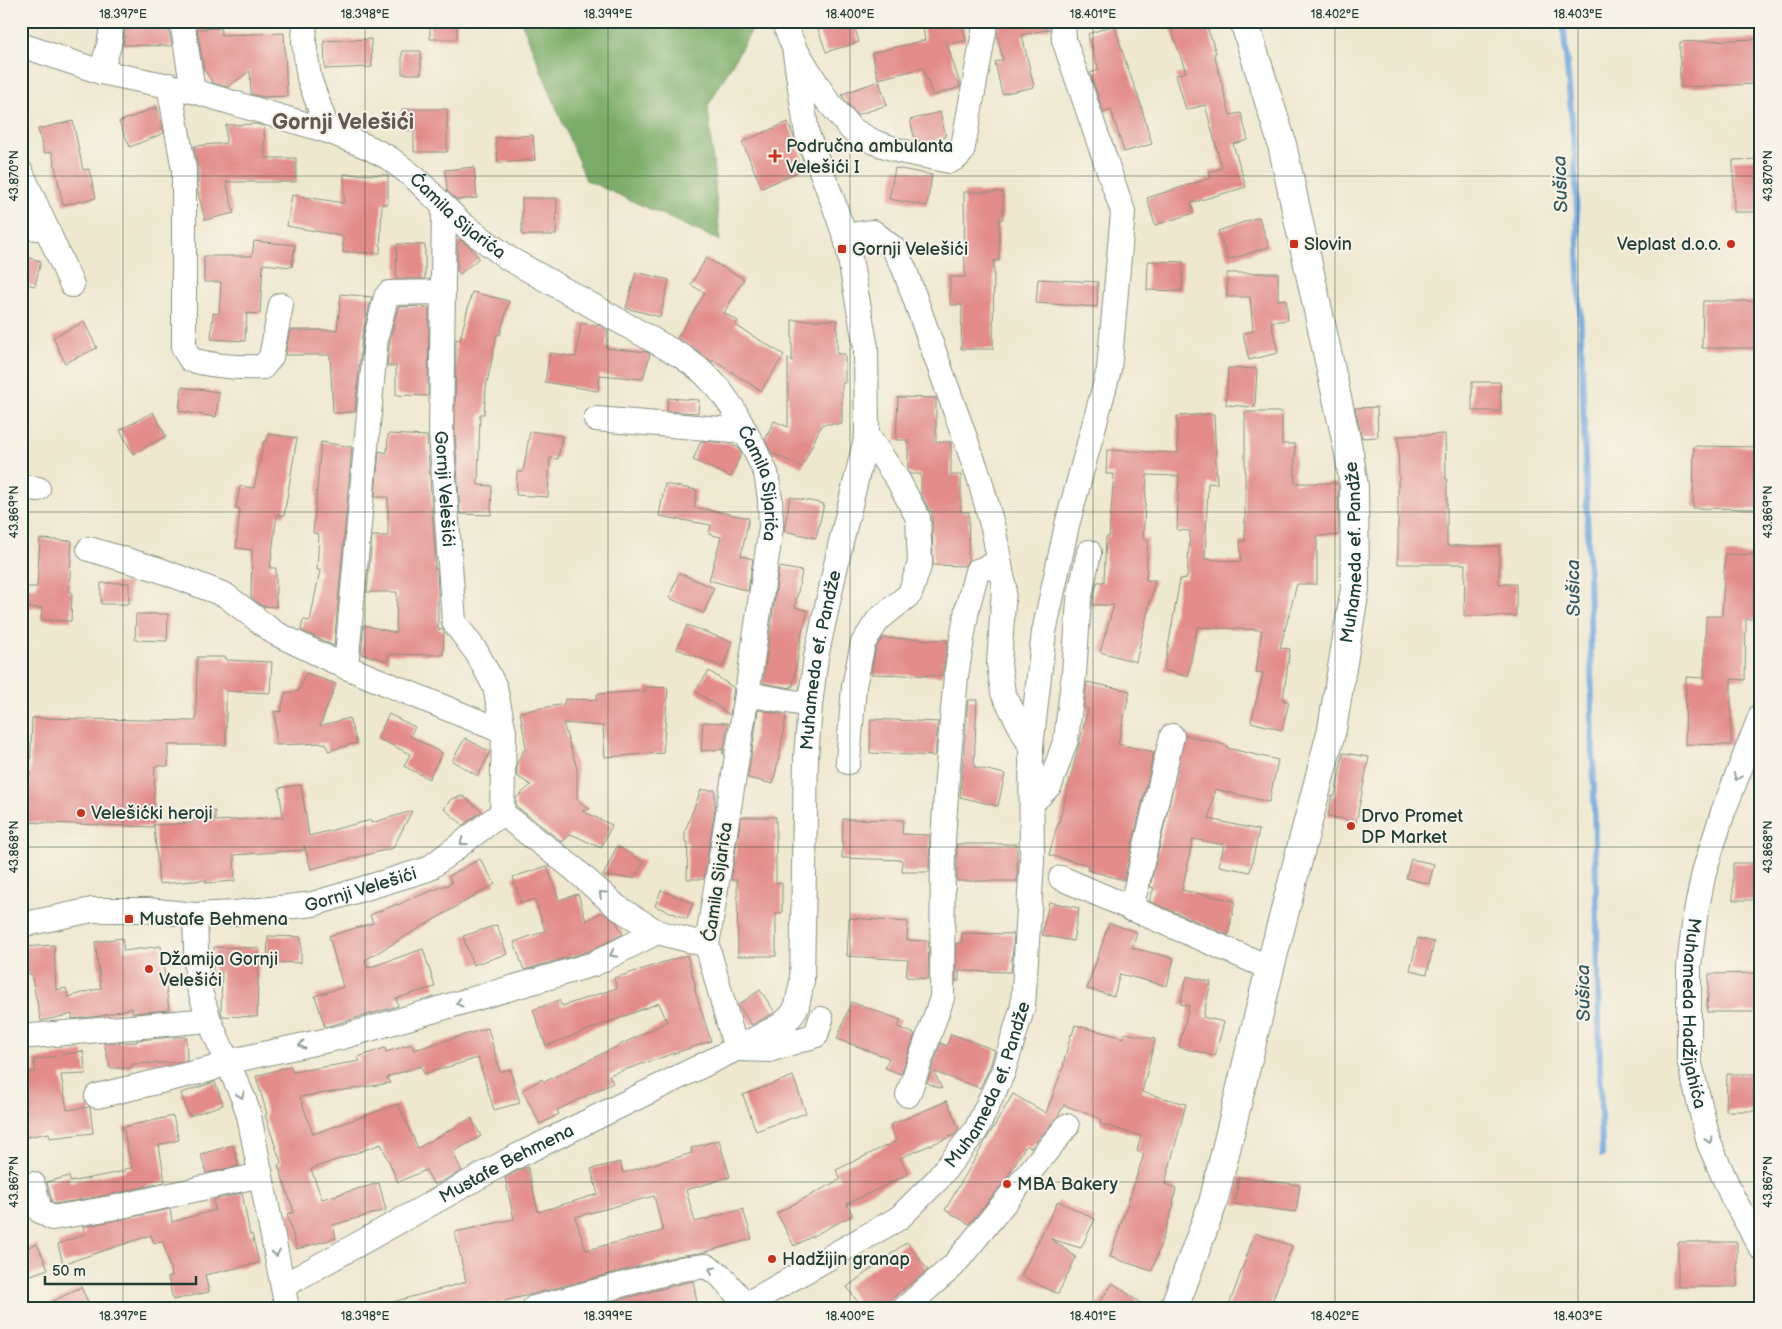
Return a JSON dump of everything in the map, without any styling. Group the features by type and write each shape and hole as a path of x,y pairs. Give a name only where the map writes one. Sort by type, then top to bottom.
{"street":[{"path":"101,72 109,45 113,21"},
{"path":"182,21 193,91"},
{"path":"304,21 304,43 309,78 328,131"},
{"name":"Muhameda ef. Pandže","path":"736,1049 781,1025 791,1016 797,1006 802,981 803,959 806,758 810,705 816,658 867,435 866,348 846,242 832,199 806,134 794,48 783,21"},
{"path":"794,48 826,99 851,129 874,142 900,151 950,161 962,152 986,21"},
{"name":"Muhameda ef. Pandže","path":"743,1306 899,1218 938,1180 976,1130 1004,1072 1023,1006 1032,862 1031,747 1046,623 1067,525 1109,370 1123,212 1064,40 1063,21"},
{"name":"Muhameda ef. Pandže","path":"1174,1308 1213,1203 1270,968 1332,729 1355,589 1354,487 1281,140 1244,21"},
{"name":"Ćamila Sijarića","path":"21,45 101,72 193,91 350,138 389,158 415,178 462,224 508,258 683,357 719,389 745,431 766,473 771,527 747,694 707,945 736,1049"},
{"path":"168,85 184,170 184,349 191,360 204,364 248,368 263,367 271,358 281,305"},
{"path":"21,172 72,285"},
{"name":"Gornji Velešići","path":"21,925 92,910 146,910 196,915 236,913 313,904 428,869 502,813 504,732 495,687 477,653 454,622 441,433 444,208"},
{"path":"21,226 47,230"},
{"name":"Muhameda ef. Pandže","path":"846,242 858,234 873,232 893,248 904,268 979,477 994,532 1004,587 999,664 1003,693 1031,747"},
{"path":"346,667 376,337 386,298 390,293 398,292 443,292"},
{"path":"596,419 745,431"},
{"path":"848,762 854,686 863,643 878,620 910,594 920,563 918,518 898,480 867,435"},
{"path":"89,548 157,569 224,595 275,633 346,667 504,732"},
{"path":"1032,803 1050,784 1066,739 1074,674 1079,600 1089,552"},
{"path":"908,1095 942,998 943,840 946,787 956,676 967,608 977,571 988,567 1000,567"},
{"path":"747,694 810,705"},
{"name":"Muhameda Hadžijahića","path":"1761,715 1723,812 1704,872 1695,917 1690,966 1689,1024 1690,1060 1709,1143 1732,1196 1761,1248"},
{"path":"1132,909 1172,736"},
{"path":"502,813 573,868 617,907 657,932 707,945"},
{"path":"1061,878 1270,968"},
{"name":"Mustafe Behmena","path":"196,915 197,981 209,1020 244,1100 285,1297 511,1159 736,1049"},
{"path":"97,1096 212,1069 226,1062 342,1037 594,964 657,932"},
{"path":"736,1049 770,1050 816,1035 821,1019"},
{"path":"21,1037 209,1020"},
{"path":"905,1308 953,1266 1067,1126"},
{"path":"32,1184 40,1210 52,1218 261,1175"},
{"path":"534,1308 681,1268 706,1266 720,1275 743,1306"}],"green space":[{"path":"521,21 757,21 708,106 720,241 586,180"}],"building":[{"path":"126,21 167,21 167,30 169,30 172,46 123,45"},
{"path":"430,21 457,21 457,39 430,39"},
{"path":"833,21 853,21 859,42 826,52 817,26"},
{"path":"922,21 962,21 966,41 947,44 960,87 933,96 923,68 878,79 872,53 925,40"},
{"path":"999,21 1049,21 1050,29 1022,35 1034,87 1002,94 995,62 1003,60 997,35"},
{"path":"1168,21 1205,21 1216,53 1214,54 1230,115 1241,113 1248,140 1233,144 1246,187 1191,203 1194,213 1155,225 1147,198 1211,178 1209,172 1222,168 1205,105 1186,110 1176,75 1186,72"},
{"path":"1114,25 1152,144 1124,152 1111,110 1104,113 1090,73 1099,70 1088,34"},
{"path":"221,28 221,35 284,33 287,96 263,97 251,94 250,71 228,87 213,83 204,70 197,29"},
{"path":"371,39 372,67 325,69 324,41"},
{"path":"1757,39 1758,84 1680,87 1680,42"},
{"path":"402,51 421,51 421,74 402,74"},
{"path":"879,81 887,105 857,115 842,94"},
{"path":"157,107 164,133 130,147 119,122"},
{"path":"402,109 447,109 447,152 414,152 414,128 402,128"},
{"path":"940,112 946,137 926,142 915,140 910,120"},
{"path":"73,121 83,170 89,169 96,198 63,205 52,152 44,153 38,129"},
{"path":"788,122 806,168 762,188 742,142"},
{"path":"256,124 264,126 265,158 296,158 296,182 226,182 234,213 205,220 198,192 198,168 194,146 226,143 226,125"},
{"path":"533,135 535,160 498,163 495,138"},
{"path":"1761,159 1761,212 1734,212 1733,160"},
{"path":"474,167 477,198 457,200 447,191 445,170"},
{"path":"895,168 932,175 927,206 889,199"},
{"path":"344,174 388,175 388,204 382,204 380,253 343,252 343,236 287,226 292,195 344,203"},
{"path":"964,192 1003,192 1003,219 999,219 999,261 994,261 993,349 961,349 962,305 950,305 950,277 965,277"},
{"path":"522,198 557,198 556,235 522,235"},
{"path":"1259,217 1269,247 1228,260 1218,231"},
{"path":"461,240 479,258 460,274 457,271 457,244"},
{"path":"254,241 295,245 292,267 263,264 260,314 247,313 245,341 211,339 213,313 219,314 221,282 204,282 204,256 252,256"},
{"path":"397,244 425,245 425,279 396,279"},
{"path":"21,256 41,261 35,286 21,283"},
{"path":"706,258 744,279 724,313 738,321 735,325 784,355 761,391 713,360 712,362 677,338 705,293 691,285"},
{"path":"1148,261 1183,262 1182,291 1147,290"},
{"path":"636,272 669,280 660,317 626,308"},
{"path":"1227,273 1278,273 1278,300 1286,299 1288,320 1271,322 1278,353 1249,360 1243,333 1253,331 1250,297 1227,297"},
{"path":"1038,279 1098,282 1097,307 1036,303"},
{"path":"472,292 509,301 500,335 497,334 486,388 484,414 480,414 478,485 492,486 491,515 460,514 455,433 456,339 460,340"},
{"path":"341,294 372,297 362,336 355,412 333,413 330,355 285,355 290,330 337,330"},
{"path":"1703,301 1761,301 1761,348 1702,348"},
{"path":"424,306 424,308 429,308 428,396 396,395 396,366 387,366 390,339 398,307"},
{"path":"792,320 837,320 837,354 845,354 845,383 842,383 842,424 822,424 802,467 772,453 765,440 774,421 788,427 788,358 792,361"},
{"path":"84,322 97,348 65,363 53,337"},
{"path":"581,323 601,326 608,331 606,348 647,352 650,354 643,379 600,375 598,391 545,382 550,353 576,357"},
{"path":"1228,368 1257,369 1255,407 1226,405"},
{"path":"1472,382 1500,382 1501,411 1472,411"},
{"path":"182,387 219,392 216,417 179,411"},
{"path":"898,397 936,398 936,442 951,442 951,475 961,475 961,512 969,512 968,561 964,566 933,565 932,511 930,511 921,495 921,474 910,474 908,471 908,440 896,440"},
{"path":"668,398 699,400 698,413 667,411"},
{"path":"1377,407 1378,437 1362,438 1355,408"},
{"path":"153,412 166,436 133,454 120,430"},
{"path":"1245,412 1282,412 1282,444 1295,444 1295,483 1338,483 1339,535 1317,536 1317,584 1297,584 1280,648 1290,649 1283,700 1289,702 1282,730 1251,722 1263,673 1256,672 1262,630 1197,627 1188,677 1164,670 1180,579 1187,578 1190,531 1177,530 1179,476 1147,475 1143,539 1148,539 1146,580 1155,580 1136,662 1100,652 1114,605 1092,605 1097,582 1104,582 1106,537 1109,537 1114,474 1106,474 1107,450 1178,453 1177,416 1214,414 1217,484 1208,483 1205,559 1241,562 1240,541 1245,541"},
{"path":"530,431 562,436 558,459 550,458 548,497 516,495 517,472 523,472"},
{"path":"268,434 297,438 284,516 277,514 270,568 276,568 276,607 262,606 251,597 252,550 236,548 240,509 236,508 240,486 254,488 264,441 266,442"},
{"path":"388,434 427,436 435,569 437,569 438,629 444,632 443,655 389,654 388,661 361,654 364,625 396,633 397,592 367,592 372,536 388,536 388,497 375,497 379,451 387,453"},
{"path":"1445,434 1447,546 1499,546 1499,584 1516,584 1516,616 1464,616 1465,564 1398,564 1398,436"},
{"path":"701,441 728,443 739,448 741,454 731,477 693,460"},
{"path":"321,442 352,447 334,646 301,630 303,620 310,621 320,570 317,570 319,534 313,533"},
{"path":"1694,446 1761,447 1761,509 1693,508"},
{"path":"665,484 697,490 694,507 749,518 741,556 753,559 748,591 709,580 721,537 709,534 711,525 659,516"},
{"path":"790,497 824,504 816,538 784,531"},
{"path":"40,539 72,541 69,592 72,592 71,621 41,620 42,608 21,607 21,587 37,587"},
{"path":"1725,554 1761,555 1761,619 1746,619 1745,680 1731,679 1731,745 1685,744 1686,677 1704,678 1706,616 1722,616"},
{"path":"779,567 802,571 795,607 808,611 802,631 793,686 791,688 763,683"},
{"path":"679,573 714,588 704,613 669,598"},
{"path":"101,583 129,583 129,604 101,604"},
{"path":"136,614 168,614 167,641 135,640"},
{"path":"687,625 732,642 723,667 677,649"},
{"path":"883,638 948,640 942,676 871,674 876,648"},
{"path":"197,657 226,657 226,660 272,662 270,693 226,691 226,745 168,745 168,766 155,766 153,827 21,822 21,775 30,775 32,718 196,721"},
{"path":"709,671 734,688 730,715 695,691"},
{"path":"306,673 336,684 320,726 349,718 357,743 328,751 326,743 276,745 275,711 281,712 285,693 299,691"},
{"path":"1087,682 1130,691 1118,744 1154,752 1124,880 1087,870 1088,865 1049,855 1088,709 1084,708"},
{"path":"646,687 668,688 663,753 605,757 603,726 563,723 577,768 577,800 590,809 582,811 612,825 601,848 571,834 562,842 516,806 516,798 531,785 517,776 517,763 526,747 520,712 564,704 565,699 597,700 597,694 646,691"},
{"path":"968,700 977,700 974,767 1005,774 998,806 960,797"},
{"path":"758,710 786,715 773,784 748,778"},
{"path":"389,714 415,727 410,736 442,753 429,779 404,766 410,754 377,738"},
{"path":"871,719 938,722 935,756 870,753"},
{"path":"703,722 728,723 723,754 723,749 701,751"},
{"path":"1185,735 1228,746 1227,748 1278,760 1269,802 1215,789 1209,819 1259,830 1250,872 1219,866 1224,845 1193,839 1182,890 1235,901 1228,935 1149,901 1154,888 1150,887"},
{"path":"465,738 490,752 478,776 452,761"},
{"path":"1343,753 1369,757 1356,822 1328,816 1332,796 1335,796"},
{"path":"301,785 309,836 371,820 371,823 412,811 393,848 311,869 304,845 304,850 234,855 235,881 206,883 206,880 159,884 154,825 193,823 192,812 215,811 215,821 283,817 279,788"},
{"path":"701,790 715,790 715,808 704,879 687,879 688,842 685,842 685,831"},
{"path":"463,796 482,811 463,825 444,809 451,799"},
{"path":"741,817 776,817 776,883 782,883 782,913 776,913 776,956 738,956 737,880 731,880"},
{"path":"843,819 903,820 902,834 930,835 929,872 902,872 902,860 842,858"},
{"path":"957,844 1017,844 1017,881 957,881"},
{"path":"617,846 644,862 634,878 603,876"},
{"path":"480,859 495,884 365,960 368,968 423,949 435,987 396,998 398,1006 325,1027 315,996 343,987 329,936 373,923 370,915 452,883 449,876"},
{"path":"1411,859 1434,864 1429,884 1406,878"},
{"path":"1733,863 1761,863 1761,900 1733,900"},
{"path":"547,866 559,900 578,894 586,921 602,912 616,922 623,934 589,951 524,970 514,942 545,931 535,899 521,903 513,877"},
{"path":"661,890 693,903 687,919 655,906"},
{"path":"1049,902 1079,908 1073,941 1042,935"},
{"path":"849,918 908,922 907,940 929,941 928,979 906,977 908,960 847,956"},
{"path":"1109,923 1137,932 1132,948 1174,958 1167,986 1120,974 1114,996 1087,989"},
{"path":"497,925 507,954 473,965 463,936"},
{"path":"962,933 1014,934 1011,972 959,971 959,981 956,981 956,943 962,943"},
{"path":"268,936 301,937 301,963 267,962"},
{"path":"122,938 124,951 161,946 169,1010 132,1013 132,1008 101,1016 72,1019 72,1014 41,1021 31,974 21,974 21,947 54,945 56,990 66,988 68,997 101,988 95,942"},
{"path":"1418,938 1434,942 1427,974 1410,970"},
{"path":"214,947 259,948 257,1017 222,1016 222,972 213,972"},
{"path":"687,955 696,988 694,988 711,1041 609,1075 613,1083 557,1110 559,1114 540,1124 522,1090 542,1079 544,1082 667,1022 659,1003 546,1046 533,1010 559,1000 562,1006 617,988 614,978"},
{"path":"1761,973 1761,1012 1707,1012 1709,974"},
{"path":"1187,976 1211,982 1203,1017 1224,1022 1215,1056 1179,1047 1189,1006 1180,1004"},
{"path":"760,990 775,1012 752,1025 738,1005"},
{"path":"851,1002 901,1020 898,1027 915,1034 901,1074 885,1068 889,1058 837,1039"},
{"path":"1075,1025 1124,1038 1125,1033 1155,1039 1142,1092 1186,1104 1165,1184 1176,1188 1174,1204 1152,1271 1110,1257 1144,1154 1137,1151 1141,1136 1100,1124 1101,1119 1064,1105 1058,1116 1031,1148 1026,1145 1005,1181 969,1224 945,1210 1013,1094 1046,1113 1064,1065"},
{"path":"488,1028 500,1072 510,1069 520,1103 494,1110 478,1058 424,1074 421,1066 387,1077 390,1083 300,1097 313,1134 398,1104 418,1148 471,1118 481,1136 453,1152 462,1171 434,1185 426,1170 398,1182 381,1144 311,1169 322,1199 379,1183 386,1210 333,1225 336,1238 297,1249 287,1214 294,1212 278,1165 281,1163 265,1115 267,1114 256,1076 291,1066 293,1072 360,1061 358,1057 385,1048 386,1052 412,1044 414,1050"},
{"path":"951,1034 995,1050 990,1067 980,1088 934,1072 942,1089 927,1083 941,1043 947,1046"},
{"path":"186,1037 187,1061 132,1064 132,1068 110,1068 104,1043 137,1042 137,1040"},
{"path":"83,1051 86,1074 61,1075 67,1110 90,1107 93,1133 50,1138 49,1133 21,1138 21,1073 36,1072 34,1060"},
{"path":"1727,1074 1761,1074 1761,1111 1726,1111"},
{"path":"793,1076 806,1113 756,1131 743,1095"},
{"path":"215,1082 223,1105 189,1116 181,1093"},
{"path":"947,1101 959,1129 954,1135 900,1158 908,1174 847,1204 853,1215 794,1246 777,1213 841,1179 836,1170 896,1141 890,1125"},
{"path":"173,1116 179,1140 159,1145 165,1182 114,1194 55,1204 52,1202 47,1182 69,1176 70,1182 132,1168 123,1127"},
{"path":"719,1140 730,1177 686,1190 695,1222 743,1209 752,1239 476,1308 390,1308 389,1303 466,1282 455,1232 514,1219 505,1178 517,1171 528,1167 538,1212 598,1194 591,1169 620,1162 623,1173 692,1153 691,1148","holes":["654,1196 663,1231 586,1250 575,1217"]},
{"path":"233,1145 239,1166 206,1173 201,1154"},
{"path":"1239,1177 1300,1185 1296,1212 1235,1204"},
{"path":"242,1193 250,1235 252,1234 259,1263 205,1275 209,1292 173,1300 168,1277 172,1276 163,1242 154,1243 151,1235 63,1264 58,1244 85,1234 83,1227 170,1209 172,1222 215,1210 213,1200"},
{"path":"1058,1201 1095,1219 1081,1248 1051,1239 1076,1257 1058,1294 1021,1276"},
{"path":"1255,1233 1292,1246 1270,1308 1228,1308"},
{"path":"907,1242 928,1270 880,1308 862,1308 847,1287"},
{"path":"1678,1242 1737,1242 1737,1287 1678,1287"},
{"path":"37,1244 48,1269 25,1277 21,1265 21,1249"},
{"path":"693,1281 698,1308 589,1308 684,1283"},
{"path":"1113,1283 1147,1308 1095,1308"},
{"path":"81,1287 91,1308 40,1308"}],"waterway":[{"name":"Sušica","path":"1563,21 1575,155 1589,575 1602,1155"}],"place":[{"name":"Područna ambulanta Velešići I","path":"775,156"},
{"name":"Slovin","path":"1294,244"},
{"name":"Veplast d.o.o.","path":"1731,244"},
{"name":"Gornji Velešići","path":"842,249"},
{"name":"Velešićki heroji","path":"81,813"},
{"name":"Drvo Promet DP Market","path":"1351,826"},
{"name":"Mustafe Behmena","path":"129,919"},
{"name":"Džamija Gornji Velešići","path":"149,969"},
{"name":"MBA Bakery","path":"1007,1184"},
{"name":"Hadžijin granap","path":"772,1259"}],"district":[{"name":"Gornji Velešići","path":"343,122"}]}
